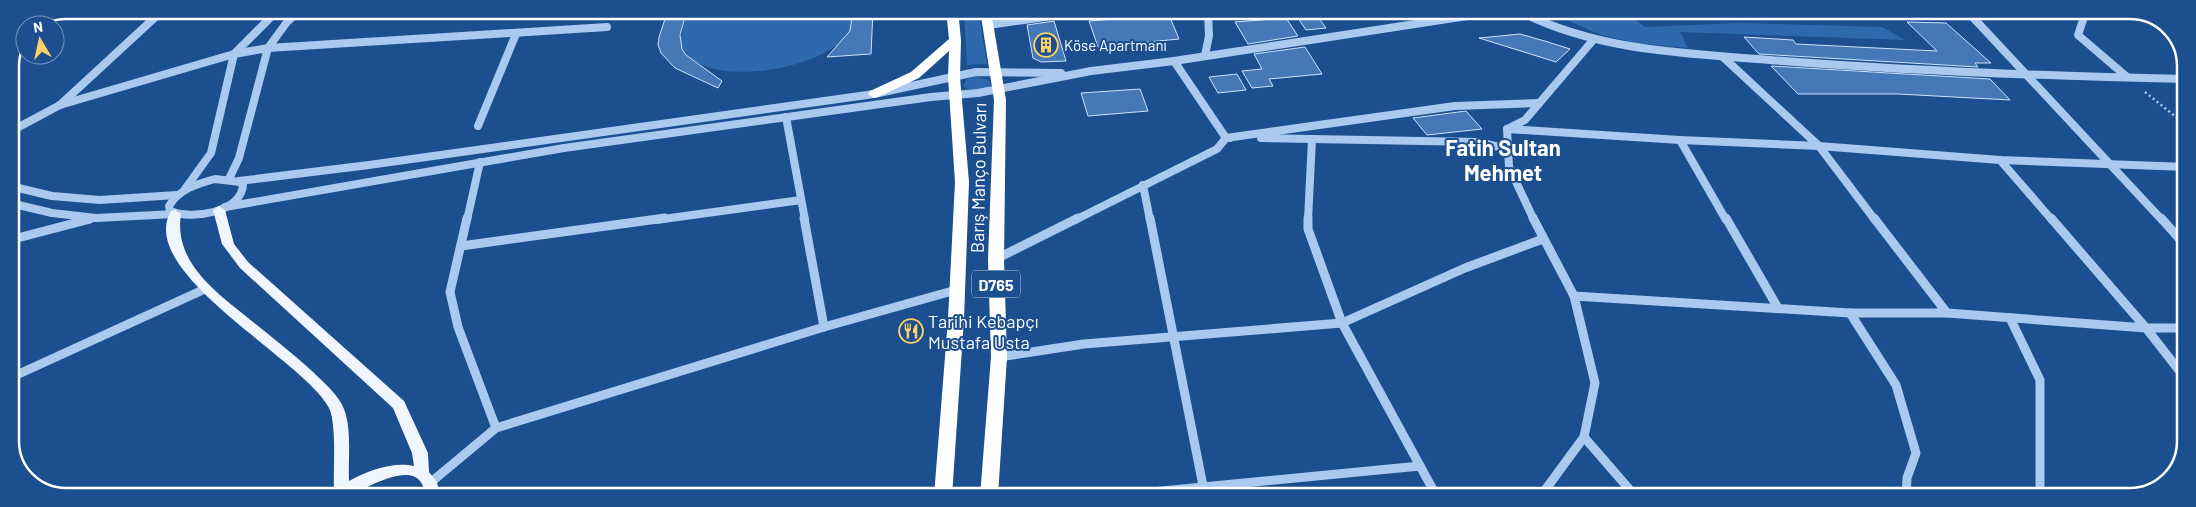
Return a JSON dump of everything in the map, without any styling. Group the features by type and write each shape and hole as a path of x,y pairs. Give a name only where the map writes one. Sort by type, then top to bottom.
{"highway":[{"name":"Barış Manço Bulvarı","path":"944,488 962,182 954,76 956,60 953,19"},
{"name":"Barış Manço Bulvarı","path":"988,19 999,89 996,259 999,357 990,488"},
{"path":"874,94 915,75 955,40"}],"main road":[{"path":"222,208 228,244 244,265 399,405 420,453 428,485"},
{"path":"175,214 172,224 174,242 190,272 205,289 315,382 336,407 340,440 341,488"},
{"path":"350,488 362,480 384,472 406,470 428,485"}],"street":[{"path":"60,105 153,19"},
{"path":"186,189 211,153 234,54 269,19"},
{"path":"229,179 239,158 268,48 290,19"},
{"path":"989,25 1027,19"},
{"path":"1205,55 1209,36 1208,19"},
{"path":"19,205 52,213 96,218 175,214 192,216 222,208 480,162 786,117 999,89 1092,71 1174,61 1457,19"},
{"path":"1533,19 1546,26 1594,40 1650,50 1723,57 2026,75 2177,79"},
{"path":"1974,19 2112,164 2177,236"},
{"path":"2083,19 2078,35 2127,77"},
{"path":"19,127 60,105 234,54 268,48 607,28"},
{"path":"478,126 516,34"},
{"path":"1507,129 1525,120 1594,40"},
{"path":"1723,57 1819,146 1947,313"},
{"path":"1174,61 1226,138"},
{"path":"175,214 170,211 169,206 177,195 186,189 215,180 229,179 239,181 369,165 874,94 976,72 1026,74 1092,71"},
{"path":"996,259 1217,149 1226,138 1455,106 1539,103"},
{"path":"786,117 824,327"},
{"path":"1507,129 1680,140 1819,146 2000,160 2177,167"},
{"path":"1507,129 1509,167 1543,239 1574,296 1595,383 1584,438 1547,488"},
{"path":"1226,138 1478,142 1508,150"},
{"path":"1312,139 1308,229 1342,323 1432,488"},
{"path":"1680,140 1778,308"},
{"path":"2000,160 2146,328 2177,368"},
{"path":"480,162 450,292 458,327 496,428"},
{"path":"222,208 243,192 243,184 239,181"},
{"path":"1144,185 1203,488"},
{"path":"19,188 52,196 100,200 177,195"},
{"path":"461,246 801,200"},
{"path":"19,238 96,218"},
{"path":"999,357 1084,344 1342,323 1466,268 1543,239"},
{"path":"19,374 205,289"},
{"path":"428,485 496,428 824,327 956,290"},
{"path":"1574,296 1850,313 1947,313 2146,328 2177,328"},
{"path":"1850,313 1896,385 1916,453 1907,478 1906,488"},
{"path":"2010,318 2040,380 2040,488"},
{"path":"1584,438 1628,488"},
{"path":"1237,488 1420,466"}],"path":[{"path":"2127,77 2177,118"}],"shaded area":[{"path":"685,19 852,19 849,33 835,46 814,58 788,66 761,71 733,72 709,67 691,58 680,42"},
{"path":"964,19 980,19 987,64 967,65"},
{"path":"1564,19 1635,19 1645,27 1740,23 1882,27 1905,40 1680,32 1688,48 1636,43 1601,35"},
{"path":"976,77 988,79 991,85 977,91 969,90 963,86 967,79"}],"building":[{"path":"665,19 684,19 680,35 682,49 686,55 722,81 718,88 675,68 661,53 658,45"},
{"path":"852,19 873,19 871,54 827,57 850,31"},
{"path":"1171,19 1179,39 1098,47 1089,21"},
{"path":"1287,19 1298,36 1248,44 1235,22"},
{"path":"1299,19 1319,19 1326,28 1306,30"},
{"name":"Köse Apartmanı","path":"1054,21 1066,61 1041,62 1033,58 1027,25"},
{"path":"1907,22 1946,23 1991,63 1975,63 1978,67 1759,54 1744,37 1793,40 1796,44 1937,51"},
{"path":"1520,34 1570,49 1556,62 1479,38"},
{"path":"1305,47 1322,74 1269,79 1273,86 1252,88 1242,71 1262,69 1254,54"},
{"path":"1771,66 1990,79 2010,100 1898,94 1798,94"},
{"path":"1237,74 1246,90 1218,93 1209,77"},
{"path":"1140,89 1148,111 1088,116 1081,93"},
{"path":"1466,111 1482,129 1427,135 1413,118"}],"place":[{"name":"Köse Apartmanı","path":"1046,45"},
{"name":"Tarihi Kebapçı Mustafa Usta","path":"911,331"}],"district":[{"name":"Fatih Sultan Mehmet","path":"1503,160"}]}
